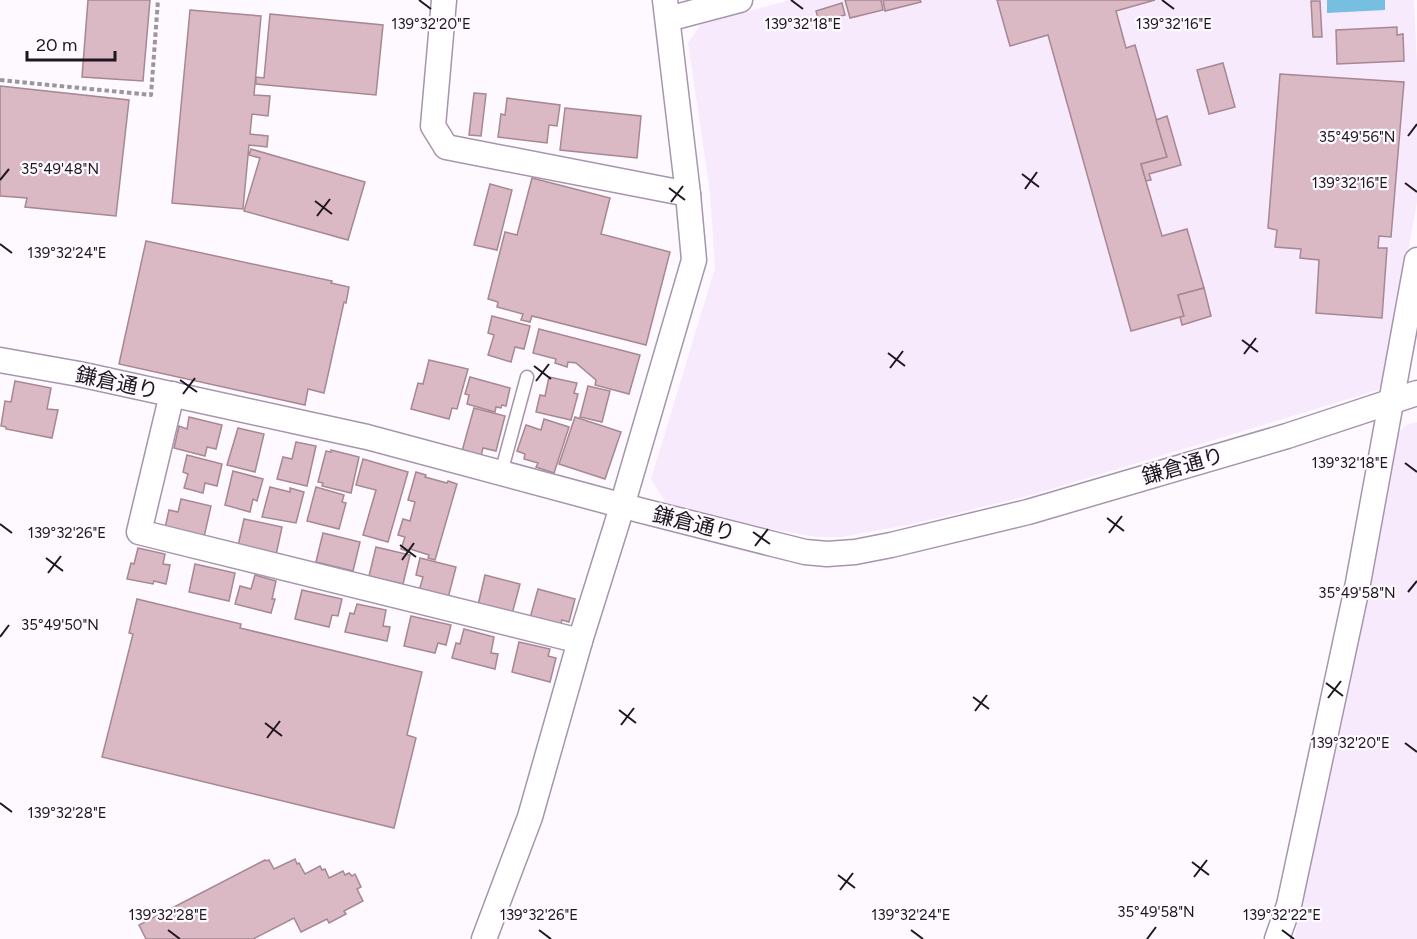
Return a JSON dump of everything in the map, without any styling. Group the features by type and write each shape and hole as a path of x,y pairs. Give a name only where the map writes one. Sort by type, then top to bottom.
{"street":[{"path":"444,0 433,126 446,147 688,194"},
{"path":"484,939 530,817 694,260 666,10 740,0"},
{"path":"1277,939 1289,905 1358,583 1417,260"},
{"name":"鎌倉通り","path":"0,360 172,394 367,437 622,506 805,552 827,554 855,552 891,545 1028,512 1287,436 1417,393"},
{"path":"172,394 139,532 580,641"}],"lane":[{"path":"501,473 526,377"}],"path":[{"path":"0,80 151,95 158,0"}],"shaded area":[{"path":"790,0 1414,0 1417,63 1417,202 1385,379 1378,390 1035,494 913,524 841,537 817,537 766,528 666,503 651,479 715,268 710,192 688,43 701,24"},
{"path":"1417,422 1417,939 1294,939 1369,585 1397,435 1406,425"}],"water":[{"path":"1327,0 1385,0 1385,10 1327,13"}],"building":[{"path":"88,0 150,0 143,81 82,77"},
{"path":"845,0 881,0 883,10 850,18"},
{"path":"883,0 920,0 921,2 885,11"},
{"path":"997,0 1155,0 1116,11 1126,48 1135,45 1167,157 1141,164 1162,236 1187,229 1204,288 1178,295 1184,316 1131,331 1048,35 1010,46"},
{"path":"1311,1 1320,1 1322,37 1313,37"},
{"path":"842,3 845,15 819,22 816,11"},
{"path":"190,10 261,16 254,95 270,96 268,116 252,114 250,134 268,136 267,147 249,145 243,209 172,203"},
{"path":"270,14 383,25 376,95 256,84 256,77 264,78"},
{"path":"1397,27 1397,35 1403,34 1404,61 1337,64 1336,30"},
{"path":"1223,63 1235,107 1209,114 1197,70"},
{"path":"1280,74 1404,82 1391,237 1379,236 1378,248 1387,248 1382,318 1316,313 1319,260 1300,258 1301,249 1275,247 1277,230 1268,228"},
{"path":"0,86 129,100 116,216 25,207 27,198 0,196"},
{"path":"474,93 486,94 481,136 469,135"},
{"path":"507,98 560,105 557,126 549,125 547,143 498,137 501,114 505,115"},
{"path":"565,108 641,116 637,158 560,150"},
{"path":"1167,116 1181,165 1149,174 1151,180 1146,181 1141,164 1167,157 1156,120"},
{"path":"251,149 365,182 348,240 244,211 260,158 249,155"},
{"path":"532,178 610,198 601,234 670,252 646,345 532,316 530,322 521,320 523,314 497,307 498,302 488,299 505,232 517,235"},
{"path":"490,184 512,190 497,250 474,245"},
{"path":"146,241 332,281 331,283 349,287 324,393 308,389 305,405 119,364"},
{"path":"1204,288 1211,316 1182,325 1180,317 1184,316 1178,295"},
{"path":"492,316 530,326 524,349 515,347 511,362 488,355 494,335 488,333"},
{"path":"539,329 640,355 629,394 595,385 596,380 576,363 568,362 567,367 555,363 556,359 533,353"},
{"path":"429,360 468,369 457,409 452,408 449,419 411,409 418,383 423,384"},
{"path":"470,377 510,388 506,406 496,407 495,412 467,404 469,395 465,394"},
{"path":"549,377 577,383 574,393 578,394 571,420 536,412 540,395 545,396"},
{"path":"15,381 51,388 47,409 58,410 52,438 1,426 5,401 11,402"},
{"path":"588,386 610,391 602,422 580,417"},
{"path":"474,408 505,416 496,451 483,448 481,456 462,451"},
{"path":"189,417 222,425 216,449 207,447 205,456 174,448 179,426 187,429"},
{"path":"575,417 621,432 605,479 559,464"},
{"path":"544,419 569,427 554,473 536,467 538,463 524,459 525,454 517,451 526,425 541,430"},
{"path":"238,428 264,434 255,472 227,465"},
{"path":"296,442 316,446 307,486 277,479 283,457 292,459"},
{"path":"331,450 359,457 351,493 322,486 323,483 318,482 326,451 331,452"},
{"path":"187,455 222,464 217,486 205,483 203,493 184,488 188,474 183,472"},
{"path":"363,459 408,472 388,542 363,535 376,490 356,485"},
{"path":"233,471 263,479 257,501 253,499 250,512 225,505"},
{"path":"416,472 426,475 425,477 457,484 435,560 428,558 429,555 410,549 409,552 401,549 405,537 398,535 403,519 410,521 415,502 408,500"},
{"path":"270,487 290,492 290,488 304,492 296,523 262,517"},
{"path":"316,487 344,495 342,502 346,503 339,529 307,521"},
{"path":"181,499 211,506 204,537 165,528 169,510 178,512"},
{"path":"244,519 282,527 276,555 238,546"},
{"path":"323,533 360,542 353,571 316,562"},
{"path":"376,547 410,555 403,584 369,576"},
{"path":"138,548 165,554 163,564 170,565 166,584 127,579"},
{"path":"420,558 456,567 448,598 419,591 423,577 416,575"},
{"path":"195,564 235,573 229,601 189,592"},
{"path":"255,575 276,581 271,613 235,604 240,586 251,589"},
{"path":"485,575 520,584 512,614 478,605"},
{"path":"538,589 575,599 569,622 562,620 560,626 530,618"},
{"path":"302,590 342,599 338,616 332,615 329,627 295,619"},
{"path":"137,599 241,624 240,628 422,672 407,735 416,738 394,828 102,757 133,634 129,633"},
{"path":"357,604 386,610 383,626 390,627 387,641 345,632 350,613 354,614"},
{"path":"411,616 451,625 446,645 438,643 435,653 404,646"},
{"path":"464,629 494,637 491,653 498,654 495,669 452,658 456,643 460,644"},
{"path":"519,642 550,649 548,656 556,658 550,682 512,672"},
{"path":"295,859 305,874 320,866 322,870 325,869 329,878 343,871 345,875 355,874 361,887 357,889 363,901 344,911 346,914 329,923 327,919 301,932 294,918 253,939 146,939 139,925 265,860 269,860 274,869"}]}
